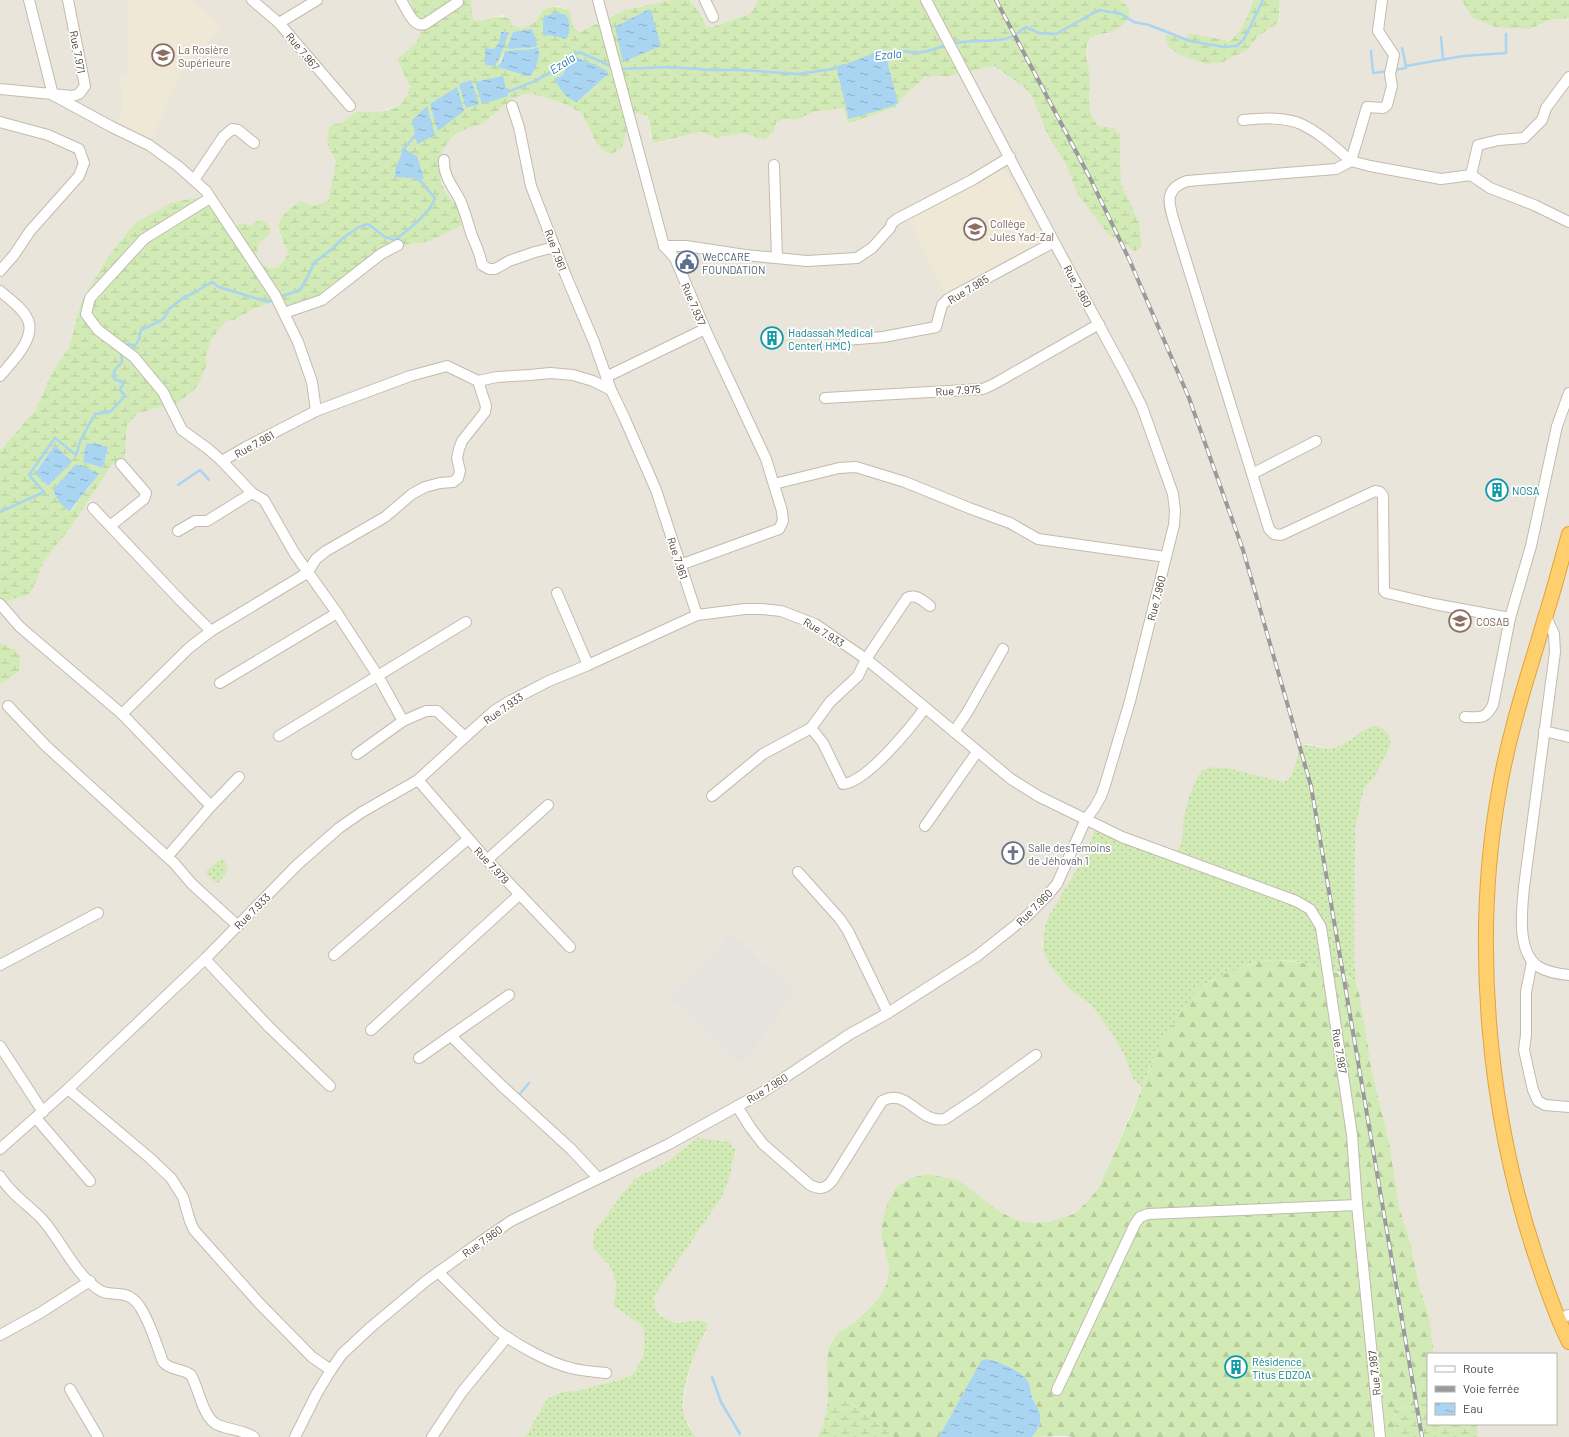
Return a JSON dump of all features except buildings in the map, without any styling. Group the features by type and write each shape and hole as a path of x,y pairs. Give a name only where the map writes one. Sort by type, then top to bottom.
{"highway":[{"path":"1569,534 1519,706 1499,791 1488,891 1487,995 1489,1028 1504,1130 1523,1218 1563,1317 1569,1342"}],"street":[{"path":"29,0 53,95 149,145 206,191 277,299 298,342 312,382 316,411"},
{"name":"Rue 7.971","path":"0,89 53,95 72,96 80,94 85,86 68,0"},
{"name":"Rue 7.967","path":"252,0 279,23 350,106"},
{"path":"279,23 317,0"},
{"path":"401,0 416,23 421,26 458,2"},
{"path":"598,0 664,246 686,246 807,261 857,258 872,248 897,219 972,180 1010,157"},
{"path":"705,0 713,17"},
{"name":"Rue 7.960","path":"295,1437 331,1370 342,1354 371,1327 438,1272 511,1221 669,1144 763,1092 850,1034 888,1013 977,956 1026,917 1057,884 1086,819 1095,807 1105,785 1130,701 1174,525 1175,511 1173,494 1142,407 926,0"},
{"path":"1382,0 1378,31 1394,55 1390,74 1392,86 1387,106 1383,108 1368,107 1351,161 1336,169 1187,181 1176,185 1170,194 1170,206 1269,529 1274,534 1281,535 1375,491 1380,492 1383,496 1384,591 1434,604 1510,618"},
{"path":"1471,175 1478,145 1499,140 1524,138 1542,120 1546,108 1569,77"},
{"name":"Rue 7.961","path":"512,106 519,127 531,186 566,276 594,342 611,390 656,490 697,615"},
{"path":"1243,120 1269,118 1301,124 1325,139 1351,161 1370,166 1441,179 1471,175 1490,188 1534,205 1569,222"},
{"path":"0,122 48,135 79,149 84,163 79,176 30,231 14,255 0,271"},
{"path":"194,180 223,137 232,129 238,130 254,143"},
{"path":"444,160 443,167 449,183 460,202 472,236 480,253 482,265 489,269 495,269 509,261 555,247"},
{"path":"774,165 777,258"},
{"path":"210,198 144,239 90,298 86,314 98,330 134,357 159,387 182,430 222,461"},
{"name":"Rue 7.985","path":"845,340 883,337 936,327 942,305 948,299 1054,242"},
{"path":"284,313 322,300 380,254 398,245"},
{"name":"Rue 7.937","path":"664,246 675,258 705,329 766,459 782,511 783,521 779,529 680,565"},
{"path":"0,291 28,320 29,330 26,341 18,355 0,376"},
{"name":"Rue 7.975","path":"825,398 983,388 994,384 1099,324"},
{"path":"606,377 705,329"},
{"name":"Rue 7.961","path":"403,720 378,676 337,613 306,573 264,500 252,493 222,461 316,411 410,376 447,366 478,381"},
{"path":"122,714 189,648 211,631 306,573 316,559 326,551 385,517 412,494 425,487 440,483 453,482 458,478 460,471 457,458 459,448 462,441 485,412 486,406 478,381 497,377 550,373 573,375 592,381 611,390"},
{"path":"1465,717 1483,717 1488,714 1493,705 1510,618 1531,546 1558,426 1569,393"},
{"path":"1252,474 1316,441"},
{"path":"110,526 144,499 146,493 121,464"},
{"path":"774,484 839,468 856,467 905,482 1010,523 1038,539 1166,557"},
{"path":"178,531 195,521 207,521 245,499 252,493"},
{"path":"92,508 211,631"},
{"path":"557,593 588,665"},
{"path":"712,796 763,754 811,728 830,702 854,681 907,598 911,596 916,597 930,606"},
{"path":"0,604 20,627 122,714 211,806"},
{"name":"Rue 7.933","path":"0,1149 68,1089 205,959 297,865 339,828 362,812 418,780 494,711 514,699 548,681 588,665 697,615 745,609 781,611 815,624 866,660 1011,779 1038,796 1086,819"},
{"path":"220,683 337,613"},
{"path":"1546,617 1554,634 1555,652 1524,887 1522,923 1524,946 1532,962 1539,967 1553,972 1569,975"},
{"path":"279,736 466,622"},
{"path":"954,732 968,711 1003,649"},
{"path":"8,706 46,746 238,926"},
{"path":"811,728 823,743 843,784 849,784 858,779 888,753 925,708"},
{"path":"357,754 403,720 426,711 436,711 465,737"},
{"path":"1544,731 1569,737"},
{"path":"925,826 977,752"},
{"path":"167,858 211,806 239,777"},
{"name":"Rue 7.979","path":"418,780 487,860 570,947"},
{"path":"487,860 548,805"},
{"name":"Rue 7.987","path":"1086,819 1122,837 1296,901 1310,909 1321,927 1352,1135 1357,1204 1380,1437"},
{"path":"334,955 468,839"},
{"path":"798,872 840,919 848,931 888,1013"},
{"path":"371,1030 520,894"},
{"path":"0,965 98,913"},
{"path":"205,959 270,1027 330,1086"},
{"path":"1532,962 1526,992 1526,1035 1524,1050 1533,1090 1538,1101 1545,1105 1569,1108"},
{"path":"419,1058 509,995"},
{"path":"451,1036 502,1086 571,1148 598,1178"},
{"path":"0,1046 39,1115 90,1181"},
{"path":"738,1106 750,1127 763,1144 810,1185 818,1189 826,1187 832,1181 882,1101 892,1097 902,1100 930,1118 939,1120 945,1119 1036,1055"},
{"path":"68,1089 151,1159 171,1178 183,1197 194,1230 259,1303 312,1357 331,1370"},
{"path":"0,1176 13,1193 41,1218 70,1258 90,1281 107,1293 126,1295 133,1298 141,1308 164,1362 167,1366 186,1371 191,1375 210,1419 217,1425 246,1432 254,1437"},
{"path":"1057,1390 1135,1224 1140,1217 1148,1214 1357,1204"},
{"path":"438,1272 497,1330 507,1337 557,1363 571,1368 606,1373"},
{"path":"0,1335 40,1313 90,1281"},
{"path":"432,1437 462,1392 507,1337"},
{"path":"70,1389 98,1437"}],"shaded area":[{"path":"0,0 410,0 421,32 416,43 397,59 410,87 406,98 397,107 369,113 357,111 343,122 332,125 327,144 336,162 328,202 312,206 278,230 288,253 283,264 275,268 267,268 257,260 258,244 267,237 259,220 251,225 243,223 232,226 134,224 108,257 81,302 69,348 53,370 36,409 0,451"},
{"name":"La Rosière Supérieure","path":"127,0 192,0 222,27 181,73 149,143 116,129 123,103 120,75 129,72"},
{"path":"471,0 671,0 625,10 578,32 573,26 570,10 558,6 546,8 539,14 537,22 521,28 512,26 503,15 478,21 472,20"},
{"path":"689,0 759,0 750,14 712,27 707,27 696,7"},
{"path":"1121,0 1253,0 1248,16 1239,34 1230,41 1189,33 1223,62 1247,50 1258,36 1278,23 1280,0 1461,0 1473,18 1529,29 1550,20 1569,18 1569,1437 1478,1437 1477,1434 1477,1425 1557,1425 1557,1353 1434,1353 1429,1316 1419,1285 1409,1238 1399,1207 1389,1142 1370,1063 1360,997 1356,981 1354,958 1355,830 1364,788 1374,778 1391,742 1360,732 1347,742 1332,749 1308,744 1301,745 1291,777 1284,782 1227,768 1210,767 1183,822 1182,839 1177,854 1102,831 1094,831 1086,854 1047,919 1042,943 1043,951 1050,965 1072,991 1092,1006 1111,1032 1124,1055 1133,1079 1142,1087 1098,1189 1074,1214 1048,1222 1031,1223 1014,1219 999,1211 960,1181 881,1235 889,1267 887,1284 878,1299 866,1312 838,1333 827,1363 828,1398 826,1415 818,1437 696,1437 683,1414 684,1397 692,1362 697,1346 707,1332 699,1320 675,1323 660,1316 655,1309 654,1296 721,1198 697,1138 664,1164 634,1179 593,1248 610,1266 616,1282 614,1306 641,1325 644,1333 643,1357 635,1371 629,1377 581,1390 562,1392 547,1399 525,1437 0,1437 0,684 19,672 15,649 0,643 0,609 9,600 26,596 32,591 44,561 71,527 111,466 125,457 127,425 138,413 178,403 207,365 206,357 211,340 226,321 234,320 255,308 358,274 381,259 411,244 427,242 454,203 448,196 439,174 439,166 443,150 452,137 458,132 482,124 513,98 529,93 560,102 582,113 595,141 630,116 637,113 648,116 651,125 650,136 655,143 701,132 717,138 742,133 765,140 774,131 776,123 784,119 796,120 813,112 843,108 846,118 896,107 901,99 925,77 949,76 994,66 1023,86 1032,96 1048,136 1066,164 1072,178 1142,247 1139,222 1121,184 1120,134 1114,128 1098,126 1092,119 1088,102 1090,77 1086,60 1088,44 1092,36 1108,34 1127,6"},
{"name":"Collège Jules Yad-Zal","path":"1002,165 1044,241 944,293 908,217"},
{"path":"732,934 794,992 749,1055 740,1063 669,996 702,966"}],"green space":[{"path":"410,0 471,0 473,20 478,21 496,17 505,17 510,19 512,26 521,28 536,22 545,9 549,7 558,7 570,10 573,26 579,32 625,10 671,0 689,0 696,7 707,27 712,27 750,14 759,0 1121,0 1127,6 1130,13 1124,24 1110,32 1092,36 1087,47 1086,57 1090,78 1089,103 1091,114 1098,126 1114,128 1120,134 1121,184 1139,222 1142,247 1135,251 1107,233 1077,193 1066,164 1048,136 1032,96 1023,86 994,66 949,76 925,77 901,99 896,107 849,123 843,108 813,112 796,120 784,119 776,123 774,131 765,140 742,133 717,138 701,132 654,143 648,116 637,113 630,116 622,148 611,154 604,151 595,141 582,113 560,102 529,93 513,98 482,124 458,132 452,137 443,150 439,166 441,182 448,196 454,203 467,207 467,215 461,226 427,242 410,244 381,259 358,274 345,289 316,306 287,311 274,302 255,308 234,320 226,321 211,340 206,357 207,364 197,387 178,403 138,413 127,425 125,457 111,466 71,527 44,561 32,591 26,596 9,600 0,609 0,451 36,409 53,370 69,348 81,302 108,257 134,224 171,203 195,198 203,199 225,212 233,226 243,223 251,225 259,220 266,222 271,229 267,237 258,244 257,260 267,267 276,268 279,266 288,253 279,229 281,219 300,201 312,206 328,201 336,162 327,144 329,128 332,125 343,122 357,111 384,111 398,106 402,102 410,87 397,59 416,43 421,32","holes":["532,29 537,43 533,47 507,48 513,32","538,47 539,57 533,74 524,75 497,67 505,51 532,49","579,58 608,72 608,74 577,102 558,84 554,78 562,76 565,68","88,443 108,448 103,468 83,462 86,444","55,445 58,475 48,486 36,471","99,474 71,511 66,509 53,492"]},
{"path":"1253,0 1280,0 1278,23 1258,36 1247,50 1223,62 1207,64 1180,55 1169,47 1165,37 1166,35 1186,38 1189,33 1230,41 1235,37 1244,22"},
{"path":"1461,0 1569,0 1569,18 1550,20 1529,29 1496,27 1473,18"},
{"path":"0,643 15,649 20,656 19,672 0,684"},
{"path":"1375,726 1382,728 1389,735 1390,746 1374,778 1364,788 1355,830 1354,958 1356,982 1342,973 1294,961 1278,960 1261,961 1245,966 1213,980 1199,988 1159,1046 1142,1087 1133,1079 1124,1055 1111,1032 1092,1006 1066,985 1050,965 1043,951 1043,935 1047,919 1086,854 1094,831 1102,831 1177,854 1182,839 1183,822 1189,797 1197,777 1203,770 1210,767 1227,768 1284,782 1291,777 1301,745 1323,748 1337,747 1363,730"},
{"path":"220,859 225,859 225,865 228,870 219,882 216,883 206,873 207,870"},
{"path":"1278,960 1308,964 1328,969 1356,982 1360,997 1370,1063 1389,1142 1399,1207 1409,1238 1419,1285 1429,1316 1434,1353 1427,1353 1427,1403 1394,1409 1396,1437 1032,1437 1038,1428 1040,1415 1033,1400 1028,1383 1024,1378 1008,1366 996,1361 985,1359 981,1362 939,1437 894,1437 874,1419 847,1401 828,1398 827,1363 829,1347 838,1333 866,1312 878,1299 887,1284 889,1267 881,1235 883,1218 888,1203 897,1187 911,1178 928,1174 960,1181 999,1211 1014,1219 1031,1223 1048,1222 1074,1214 1098,1189 1159,1046 1188,1001 1199,988 1229,972 1261,961"},
{"path":"697,1138 729,1142 735,1149 730,1175 721,1198 654,1296 655,1309 660,1316 675,1323 700,1320 707,1323 705,1334 699,1344 686,1382 683,1401 685,1418 696,1437 525,1437 547,1399 562,1392 581,1390 629,1377 635,1371 643,1357 644,1333 641,1325 614,1306 616,1282 610,1266 593,1248 594,1232 634,1179 664,1164"},
{"path":"828,1398 847,1401 874,1419 894,1437 818,1437 826,1415"},
{"path":"1427,1403 1427,1425 1477,1425 1478,1437 1396,1437 1394,1409"}],"water":[{"path":"649,9 651,11 661,46 623,62 615,27"},
{"path":"555,12 566,15 569,24 569,31 566,39 549,35 543,36 543,19"},
{"path":"532,29 537,43 536,47 507,48 513,32"},
{"path":"501,32 509,32 499,59 494,66 485,65 485,48 494,49 499,43"},
{"path":"538,47 538,62 531,76 497,67 501,62 505,51 532,49"},
{"path":"882,50 885,53 898,103 893,106 849,119 837,70 841,66"},
{"path":"576,57 608,72 608,74 577,102 569,98 560,89 554,78 562,76 568,63"},
{"path":"503,76 508,96 482,104 475,82"},
{"path":"471,80 479,104 466,108 459,84"},
{"path":"457,87 464,111 438,131 430,104"},
{"path":"427,106 435,135 417,144 412,120"},
{"path":"404,149 417,156 424,179 395,177 396,167"},
{"path":"88,443 108,447 103,468 83,462 86,444"},
{"path":"55,445 72,462 48,486 35,473"},
{"path":"75,465 81,465 99,474 70,511 60,502 53,490"},
{"path":"985,1359 996,1361 1015,1370 1028,1382 1033,1400 1039,1410 1040,1415 1038,1428 1032,1437 939,1437 981,1361"}],"waterway":[{"path":"952,44 968,41 1000,40 1008,38 1026,27 1039,33 1056,34 1099,10 1121,14 1134,22 1149,25 1190,41 1224,47 1237,46 1244,39 1263,0"},
{"path":"1393,70 1406,68 1406,66 1463,56 1506,53 1506,34"},
{"path":"1441,37 1443,59"},
{"name":"Ezala","path":"884,54 904,51 916,53 947,45"},
{"path":"1402,48 1406,66"},
{"path":"1371,51 1373,73 1388,71"},
{"name":"Ezala","path":"504,93 544,77 556,69 569,57 579,52 613,67"},
{"name":"Ezala","path":"619,69 669,67 798,74 833,69 845,65"},
{"name":"Ezala","path":"403,153 402,151 417,133"},
{"name":"Ezala","path":"279,297 300,290 314,263 343,238 359,227 368,224 385,237 395,240 412,226 429,209 435,198 416,176"},
{"path":"125,346 128,344 135,346 139,339 141,330 160,321 164,318 169,309 183,298 212,282 219,287 268,302 275,299"},
{"path":"0,512 44,492 29,475 55,438 76,455 81,439 95,414 110,412 125,396 120,390 123,382 114,379 114,371 122,362 121,352"},
{"path":"178,485 200,470 209,480"},
{"path":"518,1096 529,1083"},
{"path":"712,1377 721,1402 740,1434"}],"railway":[{"path":"996,0 1090,178 1129,259 1189,398 1243,550 1311,786 1422,1437"}],"place":[{"name":"La Rosière Supérieure","path":"163,55"},
{"name":"Collège Jules Yad-Zal","path":"975,229"},
{"name":"WeCCARE FOUNDATION","path":"687,262"},
{"name":"Hadassah Medical Center( HMC)","path":"772,338"},
{"name":"NOSA","path":"1497,490"},
{"name":"COSAB","path":"1460,621"},
{"name":"Salle desTemoins de Jéhovah 1","path":"1013,853"},
{"name":"Résidence Titus EDZOA","path":"1236,1367"}]}
